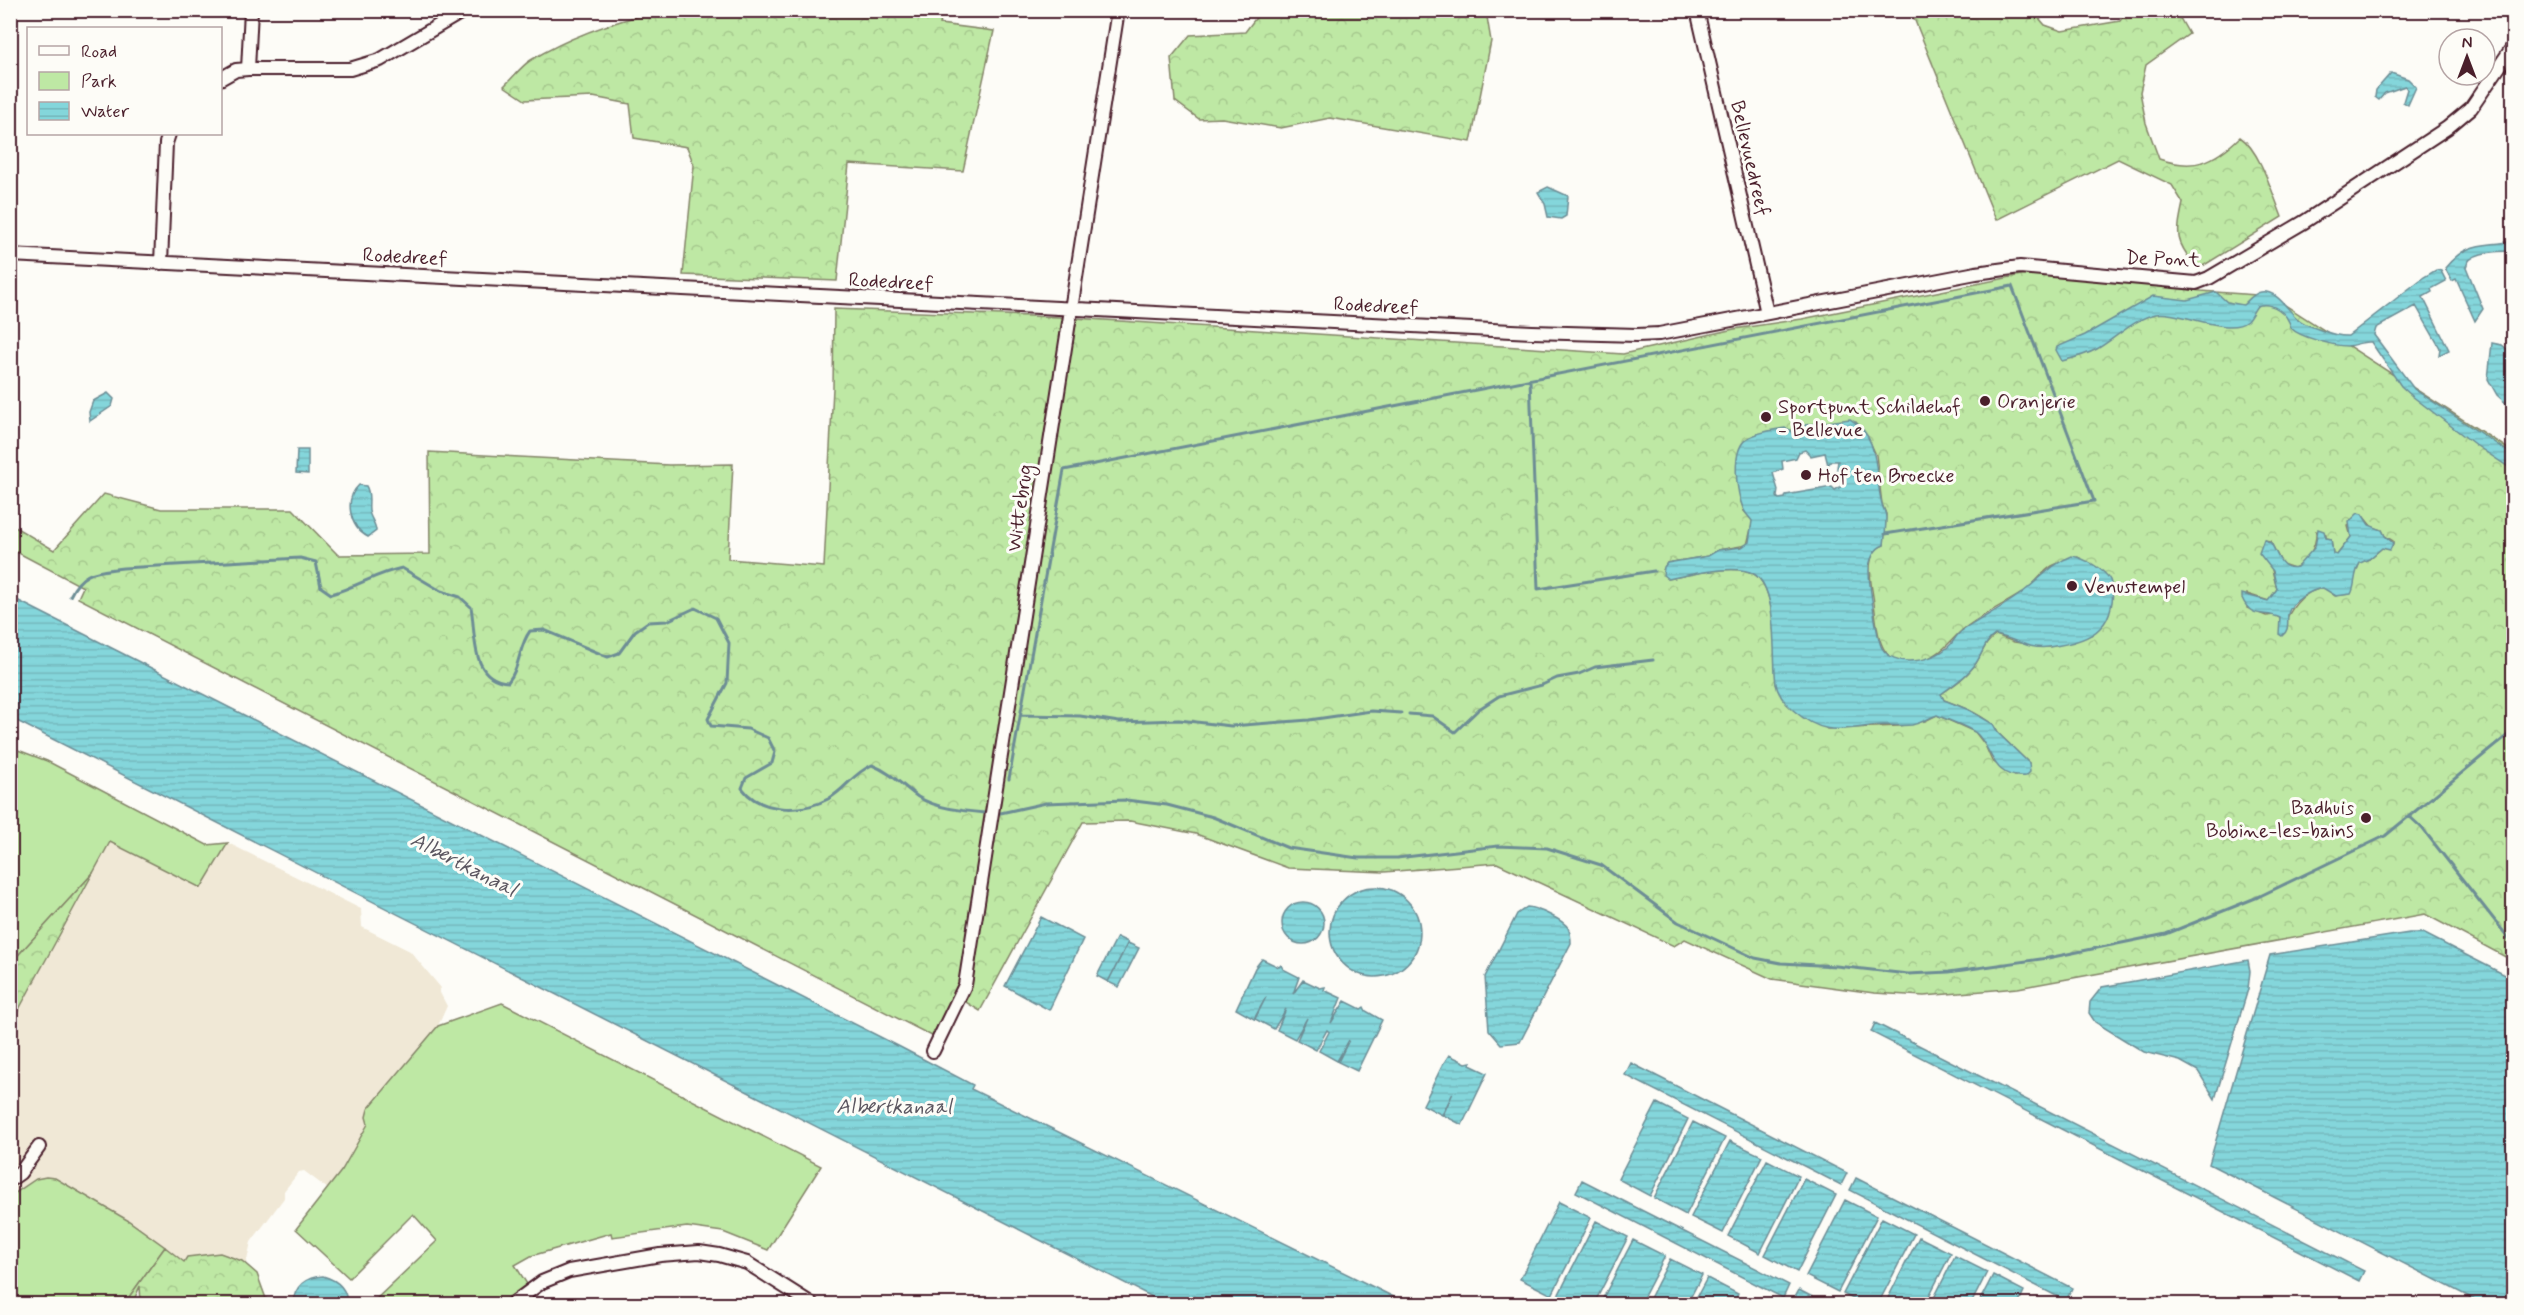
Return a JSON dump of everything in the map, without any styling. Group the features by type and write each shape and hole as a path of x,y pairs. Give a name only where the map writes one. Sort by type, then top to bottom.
{"street":[{"path":"248,69 251,10"},
{"path":"222,78 236,70 248,69 350,69 380,60 465,10"},
{"name":"Wittebrug","path":"933,1051 965,985 1118,10"},
{"name":"Bellevuedreef","path":"1698,10 1767,313"},
{"name":"De Pont","path":"1767,313 1976,273 2020,267 2196,283 2209,278 2304,222 2447,128 2471,108 2514,45"},
{"path":"161,263 166,142 169,135"},
{"name":"Rodedreef","path":"10,255 1628,335 1682,331 1767,313"},
{"path":"10,1180 20,1173 39,1147"},
{"path":"513,1305 542,1282 560,1274 660,1255 699,1252 747,1263 765,1272 812,1305"}],"shaded area":[{"path":"110,841 201,887 228,843 361,909 362,927 410,951 441,988 439,991 447,1006 438,1026 366,1114 368,1124 366,1130 328,1189 304,1171 299,1172 284,1191 284,1198 251,1242 246,1264 220,1253 187,1257 184,1262 179,1260 130,1221 36,1179 11,1196 11,1024"}],"green space":[{"path":"658,11 943,11 940,24 994,31 963,171 849,164 837,281 683,275 694,165 687,147 634,138 630,104 593,97 525,100 504,86 527,63 561,44 609,25"},
{"path":"1261,11 1486,11 1491,41 1471,142 1330,118 1281,128 1222,118 1199,119 1175,101 1171,58 1190,35 1245,32"},
{"path":"1911,11 2033,11 2045,25 2062,31 2120,21 2127,11 2176,11 2189,34 2146,65 2140,92 2146,123 2159,159 2183,164 2203,162 2221,153 2240,137 2260,162 2282,217 2198,269 2181,245 2179,223 2183,203 2172,185 2118,159 1996,220"},
{"path":"2046,270 2201,291 2271,296 2513,452 2513,961 2425,914 2018,988 1924,996 1874,993 1772,979 1685,939 1674,946 1497,863 1384,872 1288,868 1196,834 1130,821 1083,822 980,1011 964,1001 996,823 984,823 960,983 932,1036 78,598 83,587 11,549 10,524 54,550 104,494 161,509 293,509 338,555 430,554 429,452 669,465 733,464 728,559 824,567 833,388 834,309 1059,317 1623,354 1734,329 1802,319","holes":["1856,422 1876,455 1882,504 1886,514 1884,545 1873,555 1870,579 1879,638 1883,648 1897,661 1923,660 1934,655 1965,628 2025,591 2045,571 2055,565 2078,557 2098,569 2091,635 2049,647 2014,642 1996,635 1959,682 1941,694 1944,700 1989,722 2029,763 2015,776 1992,761 1985,745 1975,732 1937,715 1925,721 1899,726 1827,729 1776,684 1774,625 1771,608 1762,582 1754,574 1746,571 1725,570 1668,579 1663,570 1667,563 1708,556 1718,550 1747,545 1753,521 1744,511 1740,498 1791,430 1794,435 1802,433 1804,429","2363,516 2372,527 2382,530 2385,536 2393,541 2393,545 2390,549 2382,548 2369,559 2360,562 2347,594 2335,596 2325,588 2309,593 2296,603 2280,632 2280,618 2274,615 2266,616 2247,608 2247,594 2269,601 2277,589 2264,540 2270,541 2282,564 2294,568 2299,566 2311,553 2316,531 2326,534 2326,538 2331,539 2333,554 2336,556 2351,537 2348,526"]},
{"path":"10,747 47,761 207,845 228,843 201,888 110,842 93,873 11,963"},
{"path":"93,873 11,1024 11,963"},
{"path":"502,1003 821,1166 768,1250 723,1232 687,1227 612,1237 611,1233 531,1256 515,1265 527,1284 503,1304 371,1304 437,1241 413,1214 349,1278 296,1229 342,1170 368,1124 366,1117 368,1109 438,1026"},
{"path":"55,1178 129,1221 165,1247 124,1304 11,1304 11,1196 36,1179"},
{"path":"165,1247 184,1262 187,1257 220,1253 242,1261 257,1274 268,1304 141,1304 140,1286 134,1300 137,1304 124,1304"}],"water":[{"path":"2391,73 2408,79 2416,87 2408,105 2403,102 2407,89 2405,86 2385,93 2379,100 2375,97 2376,90"},
{"path":"1548,187 1568,196 1566,216 1561,219 1548,217 1545,204 1538,192"},
{"path":"2513,241 2513,251 2485,253 2468,261 2466,267 2483,309 2475,321 2456,279 2452,281 2445,268 2461,253 2476,246"},
{"path":"2436,270 2441,271 2446,281 2431,289 2432,292 2423,297 2449,350 2439,355 2440,348 2416,306 2376,328 2374,335 2414,389 2513,455 2513,470 2477,446 2412,396 2401,386 2371,342 2341,346 2309,338 2291,328 2283,313 2268,305 2257,306 2247,321 2239,325 2228,326 2156,314 2140,320 2104,345 2084,355 2062,361 2056,350 2057,347 2085,335 2153,296 2187,300 2216,292 2227,302 2243,305 2256,294 2267,292 2282,301 2302,322 2329,333 2348,336"},
{"path":"2492,343 2502,345 2513,354 2513,439 2508,435 2511,408 2497,395 2488,379"},
{"path":"108,393 114,399 112,406 90,421 89,412 93,401"},
{"path":"1850,419 1860,426 1872,445 1886,520 1884,545 1877,549 1871,559 1869,577 1880,643 1884,651 1894,658 1915,661 1937,654 1947,648 1963,630 2012,600 2054,566 2072,556 2093,565 2110,580 2113,592 2110,612 2104,624 2090,636 2055,646 2041,647 1995,635 1988,641 1970,670 1941,694 1944,700 1969,710 1993,724 1998,733 2029,763 2030,772 2026,776 2006,773 1999,768 1976,733 1937,715 1912,725 1884,725 1837,730 1816,725 1805,719 1788,705 1777,688 1771,609 1762,582 1754,574 1736,570 1712,571 1668,579 1663,575 1667,563 1708,556 1718,550 1742,547 1749,542 1752,521 1741,503 1736,472 1742,443 1752,436 1785,428 1791,430 1794,435 1802,433 1805,425","holes":["1805,450 1811,456 1825,453 1828,465 1831,461 1838,461 1837,468 1842,486 1835,490 1832,487 1786,495 1785,498 1779,499 1773,473 1783,469 1782,461 1796,458 1799,452"]},
{"path":"297,450 308,450 308,474 296,473"},
{"path":"359,485 366,486 368,489 369,511 376,528 376,531 368,537 356,527 351,512 351,498"},
{"path":"2358,513 2362,514 2369,525 2382,530 2393,543 2390,550 2382,548 2360,563 2351,594 2336,596 2323,588 2302,597 2290,609 2287,629 2282,636 2279,634 2280,618 2250,610 2242,594 2268,601 2277,589 2273,571 2259,553 2264,539 2271,543 2278,557 2287,567 2297,567 2315,547 2318,529 2324,531 2326,538 2331,539 2333,554 2337,555 2351,537 2349,522"},
{"name":"Albertkanaal","path":"11,597 900,1047 973,1085 971,1089 1408,1304 1166,1304 11,718"},
{"path":"1375,887 1392,890 1407,900 1417,915 1420,932 1417,949 1407,964 1392,974 1375,977 1358,974 1343,964 1333,949 1330,932 1333,915 1343,900 1358,890"},
{"path":"1303,902 1311,903 1318,908 1323,915 1323,931 1318,938 1311,943 1303,944 1295,943 1288,938 1283,931 1282,923 1283,915 1288,908 1295,903"},
{"path":"1527,907 1549,914 1561,921 1568,928 1571,943 1520,1042 1501,1044 1489,1030 1485,977 1517,914"},
{"path":"1041,917 1083,939 1049,1010 1005,986"},
{"path":"2409,933 2423,933 2513,979 2513,1304 2483,1304 2209,1164 2270,955"},
{"path":"1117,937 1128,942 1108,982 1097,976"},
{"path":"1128,943 1139,948 1119,987 1108,982"},
{"path":"1262,959 1279,967 1281,965 1283,969 1299,977 1293,994 1303,980 1320,988 1325,987 1324,990 1341,998 1331,1023 1345,1001 1361,1009 1364,1007 1366,1011 1382,1020 1357,1071 1338,1062 1349,1040 1337,1061 1319,1051 1329,1032 1327,1030 1316,1050 1297,1040 1307,1018 1295,1039 1277,1030 1286,1009 1274,1029 1255,1019 1266,997 1254,1019 1236,1009 1255,968"},
{"path":"2248,960 2250,971 2248,989 2215,1099 2198,1071 2180,1061 2144,1052 2095,1022 2089,1013 2090,1002 2102,987"},
{"path":"1875,1023 2364,1271 2359,1281 1871,1032"},
{"path":"1449,1055 1466,1063 1471,1062 1470,1065 1487,1073 1462,1125 1443,1115 1453,1093 1442,1115 1423,1105"},
{"path":"1631,1063 1847,1173 1841,1185 1625,1075"},
{"path":"1657,1103 1688,1119 1650,1196 1618,1179"},
{"path":"1693,1122 1725,1138 1686,1215 1654,1198"},
{"path":"1730,1141 1762,1156 1723,1233 1691,1217"},
{"path":"1767,1160 1799,1176 1760,1253 1728,1236"},
{"path":"1856,1178 2072,1288 2066,1301 1850,1190"},
{"path":"1804,1179 1836,1195 1797,1272 1765,1255"},
{"path":"1582,1180 1789,1285 1783,1298 1576,1192"},
{"path":"1845,1200 1877,1216 1838,1292 1806,1276"},
{"path":"1559,1202 1591,1218 1552,1295 1520,1279"},
{"path":"1882,1218 1914,1234 1878,1304 1863,1304 1843,1294"},
{"path":"1596,1221 1628,1237 1594,1304 1571,1304 1557,1298"},
{"path":"1919,1237 1951,1253 1925,1304 1885,1304"},
{"path":"1633,1240 1665,1256 1640,1304 1600,1304"},
{"path":"1955,1256 1987,1272 1971,1304 1931,1304"},
{"path":"1670,1259 1702,1275 1687,1304 1647,1304"},
{"path":"1993,1275 2024,1291 2018,1304 1978,1304"},
{"path":"323,1276 340,1286 347,1299 347,1304 293,1304 298,1287 311,1278"},
{"path":"1707,1278 1738,1294 1733,1304 1693,1304"},
{"path":"1799,1290 1826,1304 1792,1303"}],"waterway":[{"path":"1009,779 1064,470 2012,286 2094,501 1885,534"},
{"path":"1530,380 1538,589 1654,571"},
{"path":"70,596 85,577 98,572 123,568 300,558 316,562 321,587 331,594 402,568 441,591 460,597 471,607 477,654 481,665 496,679 508,682 530,631 544,630 608,657 619,653 635,631 648,622 667,621 695,608 716,618 729,643 727,683 708,719 711,726 748,729 768,738 775,752 772,763 746,778 742,788 750,796 759,802 782,808 818,804 840,791 859,773 872,765 891,775 926,801 951,809 986,813"},
{"path":"1409,714 1432,716 1455,732 1479,709 1499,696 1542,685 1557,678 1579,674 1595,667 1653,660"},
{"path":"1020,715 1080,716 1119,722 1179,720 1231,726 1309,720 1371,711 1401,713"},
{"path":"996,814 1046,803 1126,800 1167,805 1213,817 1288,848 1358,858 1397,858 1498,846 1547,848 1601,865 1678,922 1755,958 1781,963 1908,974 1949,972 2048,958 2166,934 2258,897 2385,836 2514,730"},
{"path":"2409,816 2422,828 2514,945"}],"place":[{"name":"Oranjerie","path":"1985,401"},
{"name":"Sportpunt Schildehof - Bellevue","path":"1766,417"},
{"name":"Hof ten Broecke","path":"1806,475"},
{"name":"Venustempel","path":"2072,586"},
{"name":"Badhuis Bobine-les-bains","path":"2366,818"}]}
